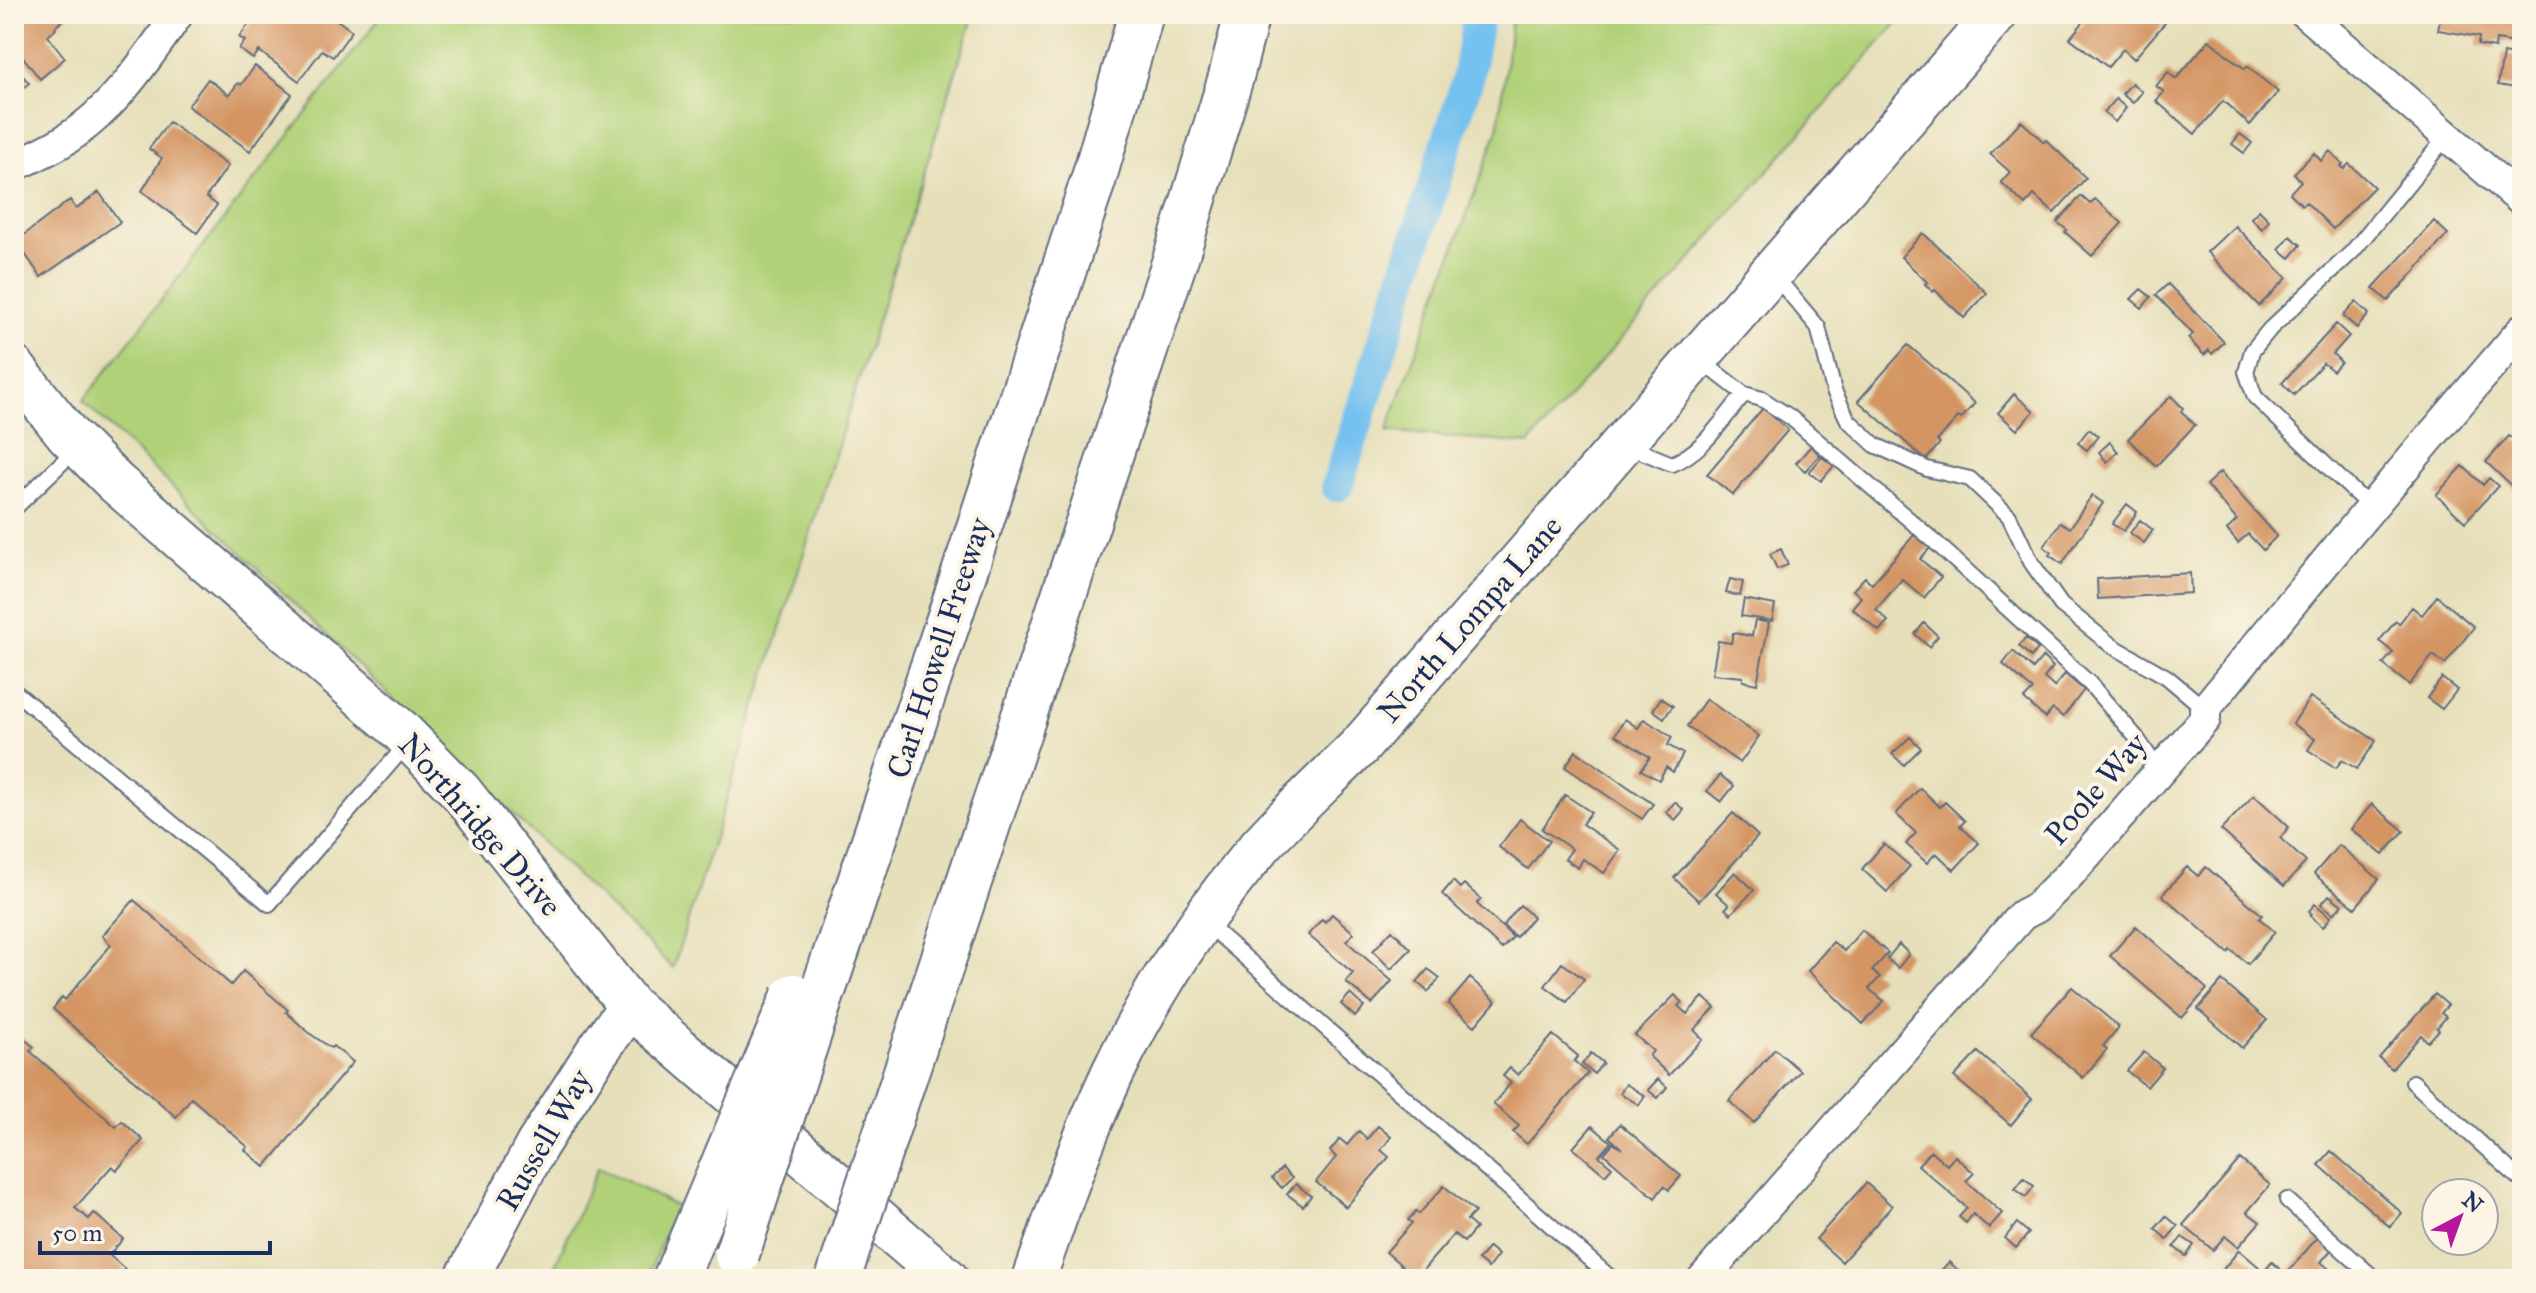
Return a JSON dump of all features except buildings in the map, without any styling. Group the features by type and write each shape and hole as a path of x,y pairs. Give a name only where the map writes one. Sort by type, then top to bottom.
{"highway":[{"name":"Carl Howell Freeway","path":"809,994 854,903 1094,178 1141,14"},
{"path":"838,1279 1172,269 1231,77 1247,14"},
{"path":"675,1279 699,1222 809,994"},
{"path":"733,1266 809,994"}],"street":[{"path":"14,166 65,140 107,106 138,71 178,14"},
{"name":"North Lompa Lane","path":"1034,1279 1076,1160 1122,1053 1152,998 1203,921 1262,845 1360,746 1996,14"},
{"path":"2320,18 2522,201"},
{"name":"Poole Way","path":"1703,1279 2022,915 2037,907 2068,876 2205,719 2205,709 2522,330"},
{"name":"Northridge Drive","path":"14,368 79,446 115,482 410,741 461,792 630,1006 947,1279"},
{"name":"Russell Way","path":"466,1279 545,1131 630,1006"}],"lane":[{"path":"2371,508 2255,397 2246,372 2252,351 2270,329 2353,251 2447,136"},
{"path":"1768,275 1786,289 1818,327 1834,391 1848,420 1875,445 1927,469 1970,479 2009,516 2031,562 2061,605 2111,645 2167,677 2205,709"},
{"path":"1696,357 1744,394 1762,399 1790,417 1934,541 2090,684 2136,737 2159,771"},
{"path":"1626,440 1645,453 1672,464 1702,444 1744,394"},
{"path":"14,509 79,446"},
{"path":"14,691 269,904 410,741"},
{"path":"1203,921 1612,1279"},
{"path":"2413,1082 2522,1181"},
{"path":"2287,1200 2375,1279"}],"green space":[{"path":"383,14 974,14 673,968 83,401"},
{"path":"1512,14 1905,14 1529,444 1387,431 1498,129"},
{"path":"598,1167 676,1206 647,1279 549,1279"}],"waterway":[{"path":"1337,486 1467,81 1479,14"}]}
